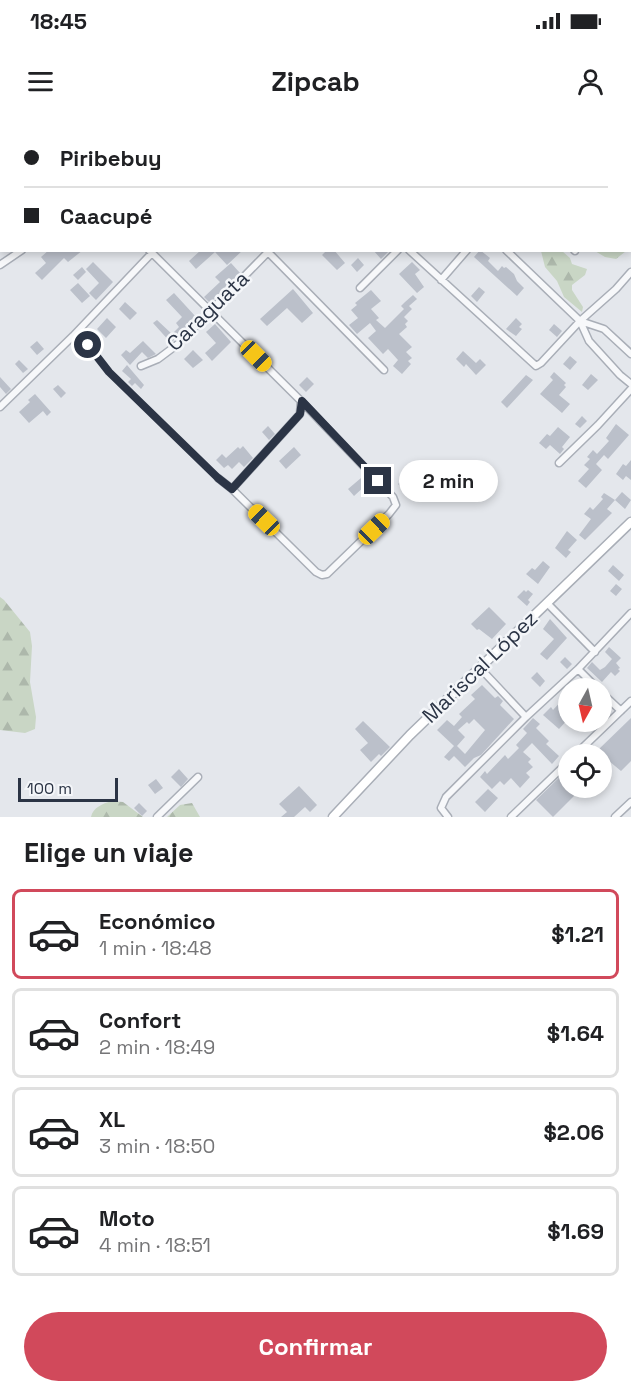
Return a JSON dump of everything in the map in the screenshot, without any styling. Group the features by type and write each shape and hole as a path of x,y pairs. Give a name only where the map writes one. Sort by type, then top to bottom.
{"street":[{"path":"1,263 19,252"},
{"path":"0,406 73,336 150,252 302,401 393,497 396,505 327,574 322,575 316,572 218,478"},
{"name":"Caraguata","path":"141,366 158,359 178,344 268,252"},
{"path":"270,252 384,370"},
{"path":"360,288 396,252"},
{"path":"411,252 536,366 631,272"},
{"path":"441,280 466,252"},
{"path":"508,252 580,321 589,341 631,384"},
{"path":"580,321 604,329 631,354"},
{"path":"559,463 631,389"},
{"path":"232,489 300,414 302,401"},
{"name":"Mariscal López","path":"335,816 410,735 631,522"},
{"path":"547,603 595,652"},
{"path":"447,817 441,808 446,797 578,669 631,613"},
{"path":"480,668 526,717"},
{"path":"578,669 587,678"},
{"path":"586,744 631,701"},
{"path":"612,702 621,711"},
{"path":"511,817 558,772"},
{"path":"157,817 198,777"},
{"path":"615,817 631,802"}],"lane":[{"path":"73,336 88,345 109,372 218,478"}],"green space":[{"path":"541,252 563,252 570,258 572,264 587,269 585,275 572,285 572,290 583,307 582,312 564,297 557,281 545,267"},
{"path":"597,252 625,252 616,259 605,257"},
{"path":"0,597 30,632 32,646 30,682 36,717 35,729 25,733 0,730"},
{"path":"111,801 123,802 143,817 91,817 96,808"},
{"path":"192,803 200,817 167,817 180,805"}],"building":[{"path":"47,252 80,252 68,262 64,258 42,280 35,273 46,263 41,257"},
{"path":"199,252 215,252 196,269 189,261"},
{"path":"215,252 241,252 227,265"},
{"path":"325,252 336,252 345,263 337,270 322,255"},
{"path":"375,252 388,252 381,259"},
{"path":"478,252 482,252 490,258 488,261 498,271 502,266 506,267 524,288 517,296 474,257"},
{"path":"358,258 364,265 357,272 351,265"},
{"path":"93,262 113,282 96,300 89,293 99,283 86,269"},
{"path":"412,262 420,270 415,274 424,287 417,293 399,274"},
{"path":"231,263 240,273 210,303 204,297 220,282 215,277"},
{"path":"82,267 86,272 78,280 73,275"},
{"path":"78,283 90,296 82,303 70,290"},
{"path":"479,287 485,292 477,302 471,296"},
{"path":"293,289 313,313 302,323 287,308 267,326 260,319"},
{"path":"371,290 381,301 371,309 379,318 376,320 385,328 404,309 401,306 405,302 413,295 417,299 409,306 412,309 404,317 408,321 405,324 407,327 399,334 412,347 406,352 412,358 408,361 411,364 402,374 393,366 398,360 388,349 383,354 368,338 376,331 370,323 357,334 349,325 358,318 351,310 357,305 355,303"},
{"path":"174,293 196,317 171,343 153,323 157,320 172,334 179,327 176,323 182,317 166,300"},
{"path":"125,302 137,313 130,320 119,309"},
{"path":"107,318 116,327 106,338 97,329"},
{"path":"516,318 522,324 519,327 522,329 516,336 506,329"},
{"path":"215,324 231,342 212,361 205,353 216,343 206,332"},
{"path":"554,324 562,331 557,337 549,330"},
{"path":"37,341 44,349 37,355 30,347"},
{"path":"143,341 156,354 148,358 142,352 130,365 121,355 126,350 130,353"},
{"path":"193,350 203,360 193,368 184,359"},
{"path":"463,351 476,363 480,359 486,365 476,375 466,364 464,367 456,359"},
{"path":"570,356 577,362 570,370 563,364"},
{"path":"19,360 28,369 23,373 15,364"},
{"path":"127,365 144,385 141,389 135,383 132,386 128,382 131,379 122,371"},
{"path":"554,372 566,383 564,385 566,387 559,395 570,404 562,413 540,394 553,380 550,377"},
{"path":"591,374 598,380 588,390 582,385"},
{"path":"526,375 533,380 507,408 501,402"},
{"path":"0,377 11,389 6,394 0,387"},
{"path":"307,377 314,384 306,392 299,385"},
{"path":"58,385 66,393 61,398 53,389"},
{"path":"35,394 51,412 47,416 43,411 29,423 19,412"},
{"path":"582,416 587,421 580,428 575,424"},
{"path":"616,424 629,435 608,459 604,455 596,464 602,470 586,488 578,481 589,469 584,465 590,459 587,457 593,450 597,454 609,441 606,438"},
{"path":"268,426 275,434 269,440 262,432"},
{"path":"558,427 570,437 562,447 564,449 560,454 550,445 546,449 539,443"},
{"path":"243,446 253,458 244,467 239,462 232,469 228,465 224,468 216,460 222,454 226,458 238,447 240,449"},
{"path":"294,447 301,455 286,469 279,461"},
{"path":"631,460 631,480 626,476 623,480 616,474 623,464 626,466"},
{"path":"409,474 416,481 405,492 398,484"},
{"path":"361,478 366,485 354,496 348,489"},
{"path":"622,492 631,500 625,509 615,500"},
{"path":"604,493 615,500 607,509 612,513 585,540 579,535 591,519 584,514 590,507 593,510 603,499 601,497"},
{"path":"567,531 577,540 568,550 571,552 566,558 555,548"},
{"path":"543,561 550,567 538,584 526,574 532,568 535,570"},
{"path":"613,565 624,575 619,581 608,571"},
{"path":"616,584 622,589 616,596 610,591"},
{"path":"524,590 533,594 527,606 517,597"},
{"path":"489,607 506,624 492,639 471,624"},
{"path":"550,619 567,638 547,660 540,654 554,639 543,629"},
{"path":"609,647 621,658 616,663 620,671 615,676 611,672 606,678 598,678 587,668 592,662 600,670 605,667 612,659 605,652"},
{"path":"565,657 572,664 567,669 560,662"},
{"path":"537,672 545,681 540,687 531,678"},
{"path":"482,685 495,698 498,696 503,701 500,705 514,719 481,755 465,767 454,756 449,761 444,757 454,746 437,730 447,720 454,726 462,717 459,714 475,699 471,695","holes":["474,719 485,730 465,754 457,746 465,737 458,730 467,722 469,724"]},
{"path":"558,705 558,728 543,715 551,707 553,710"},
{"path":"533,718 540,724 536,728 549,741 546,744 558,757 552,764 532,743 523,752 531,759 528,762 533,767 526,773 530,777 520,788 511,778 504,785 500,781 492,789 480,777 485,771 487,774 505,755 508,759 519,748 516,745 527,733 523,729"},
{"path":"631,718 631,761 621,771 612,764 612,744 604,744"},
{"path":"363,721 390,747 371,762 360,750 368,743 355,729"},
{"path":"179,769 188,779 181,787 171,777"},
{"path":"156,779 163,788 155,794 148,785"},
{"path":"558,779 558,798 572,798 553,817 536,800"},
{"path":"299,786 317,805 310,812 305,807 294,817 281,817 287,812 279,804"},
{"path":"488,789 498,798 485,812 475,802"},
{"path":"139,803 147,811 142,816 134,808"}],"route":[{"path":"88,345 109,372 232,489 300,414 302,401 378,481"}]}
